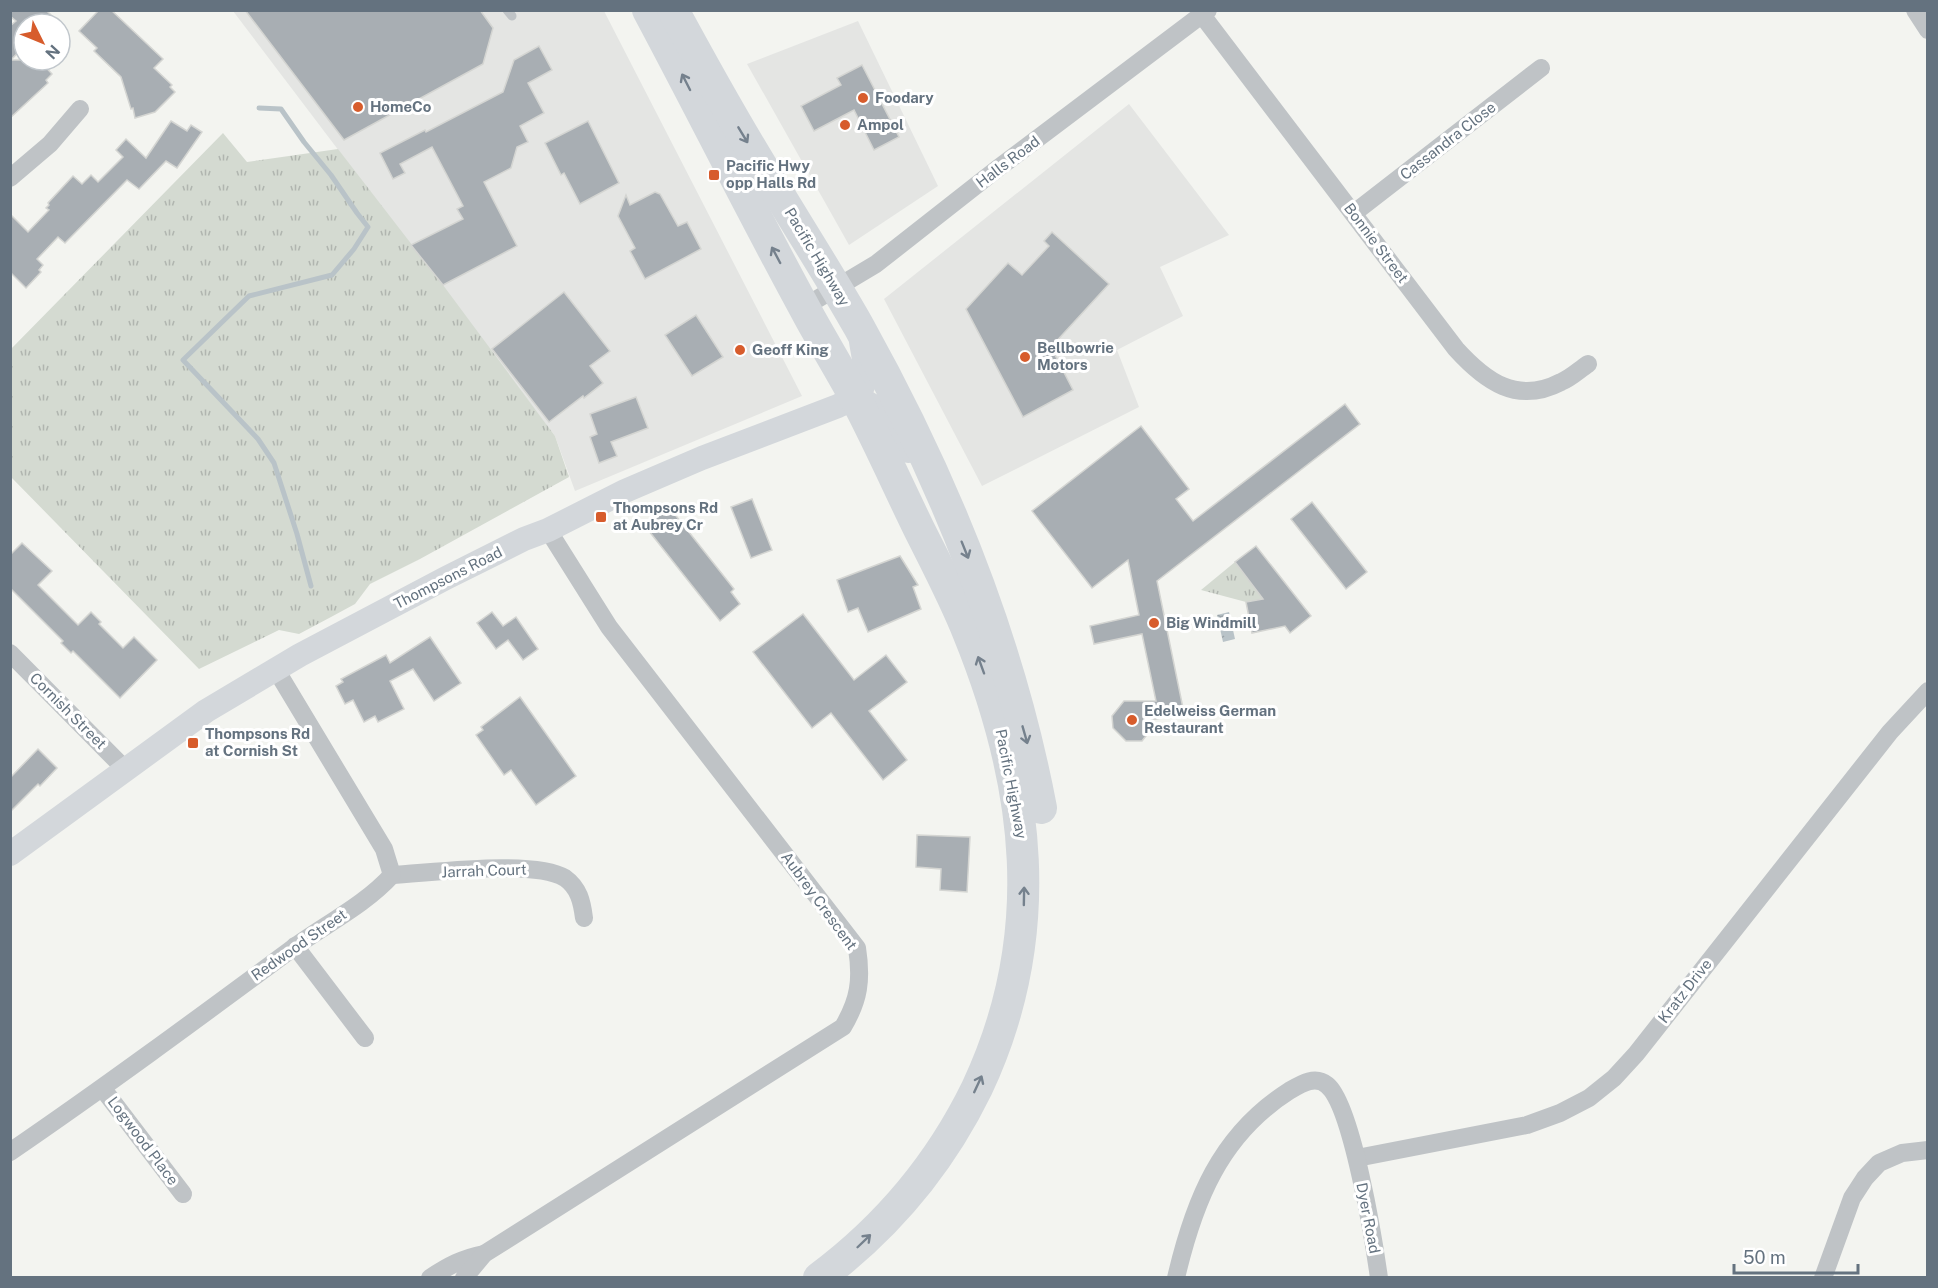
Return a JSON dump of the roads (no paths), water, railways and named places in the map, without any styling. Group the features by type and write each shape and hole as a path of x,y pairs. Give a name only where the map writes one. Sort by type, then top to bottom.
{"highway":[{"name":"Pacific Highway","path":"648,10 804,307 855,397 952,594 993,699 1021,823 1024,900 1018,960 1011,992 990,1057 968,1106 930,1168 881,1224 847,1257 819,1278"},
{"name":"Pacific Highway","path":"673,10 711,80 859,327 896,397 949,510 998,640 1028,744 1041,812 1045,898 1042,941 1032,997 1020,1037 990,1111 968,1150 943,1185 890,1245 854,1278"}],"street":[{"path":"1915,10 1928,30"},
{"name":"Halls Road","path":"804,307 876,264 997,169 1205,13"},
{"name":"Bonnie Street","path":"1205,13 1456,349 1486,378 1517,391 1532,392 1562,382 1588,363"},
{"name":"Cassandra Close","path":"1354,213 1542,68"},
{"path":"10,178 50,144 80,109"},
{"path":"855,397 865,379 859,327"},
{"name":"Pacific Highway","path":"855,397 876,407 888,418 918,468 949,510"},
{"name":"Thompsons Road","path":"10,854 206,711 275,668 446,578 634,487 855,397"},
{"name":"Aubrey Crescent","path":"464,1278 484,1254 843,1027 854,1008 859,987 860,968 857,948 609,627 548,530"},
{"name":"Cornish Street","path":"10,653 126,770"},
{"path":"275,668 384,849 392,875"},
{"name":"Kratz Drive","path":"1357,1158 1527,1125 1560,1113 1589,1098 1614,1078 1636,1054 1890,732 1928,691"},
{"name":"Jarrah Court","path":"392,875 527,868 550,872 565,879 576,889 582,902 584,918"},
{"name":"Redwood Street","path":"10,1152 103,1089 295,946 380,888 392,875"},
{"path":"295,946 365,1038"},
{"name":"Dyer Road","path":"1176,1278 1185,1240 1197,1205 1209,1177 1227,1151 1245,1129 1285,1094 1306,1082 1316,1080 1325,1082 1337,1097 1357,1158 1379,1278"},
{"name":"Logwood Place","path":"103,1089 183,1194"},
{"path":"1823,1278 1852,1198 1865,1178 1879,1163 1902,1153 1928,1150"},
{"name":"Aubrey Crescent","path":"430,1278 453,1263 467,1257 484,1254"}],"water":[{"path":"1229,612 1235,639 1223,642 1217,615"}],"waterway":[{"path":"259,108 281,109 368,227 354,249 332,275 249,296 183,360 258,439 274,463 311,586"}],"place":[{"name":"Foodary","path":"863,98"},
{"name":"HomeCo","path":"358,107"},
{"name":"Ampol","path":"845,125"},
{"name":"Pacific Hwy opp Halls Rd","path":"714,175"},
{"name":"Geoff King","path":"740,350"},
{"name":"Bellbowrie Motors","path":"1025,357"},
{"name":"Thompsons Rd at Aubrey Cr","path":"601,517"},
{"name":"Big Windmill","path":"1154,623"},
{"name":"Edelweiss German Restaurant","path":"1132,720"},
{"name":"Thompsons Rd at Cornish St","path":"193,743"}]}
